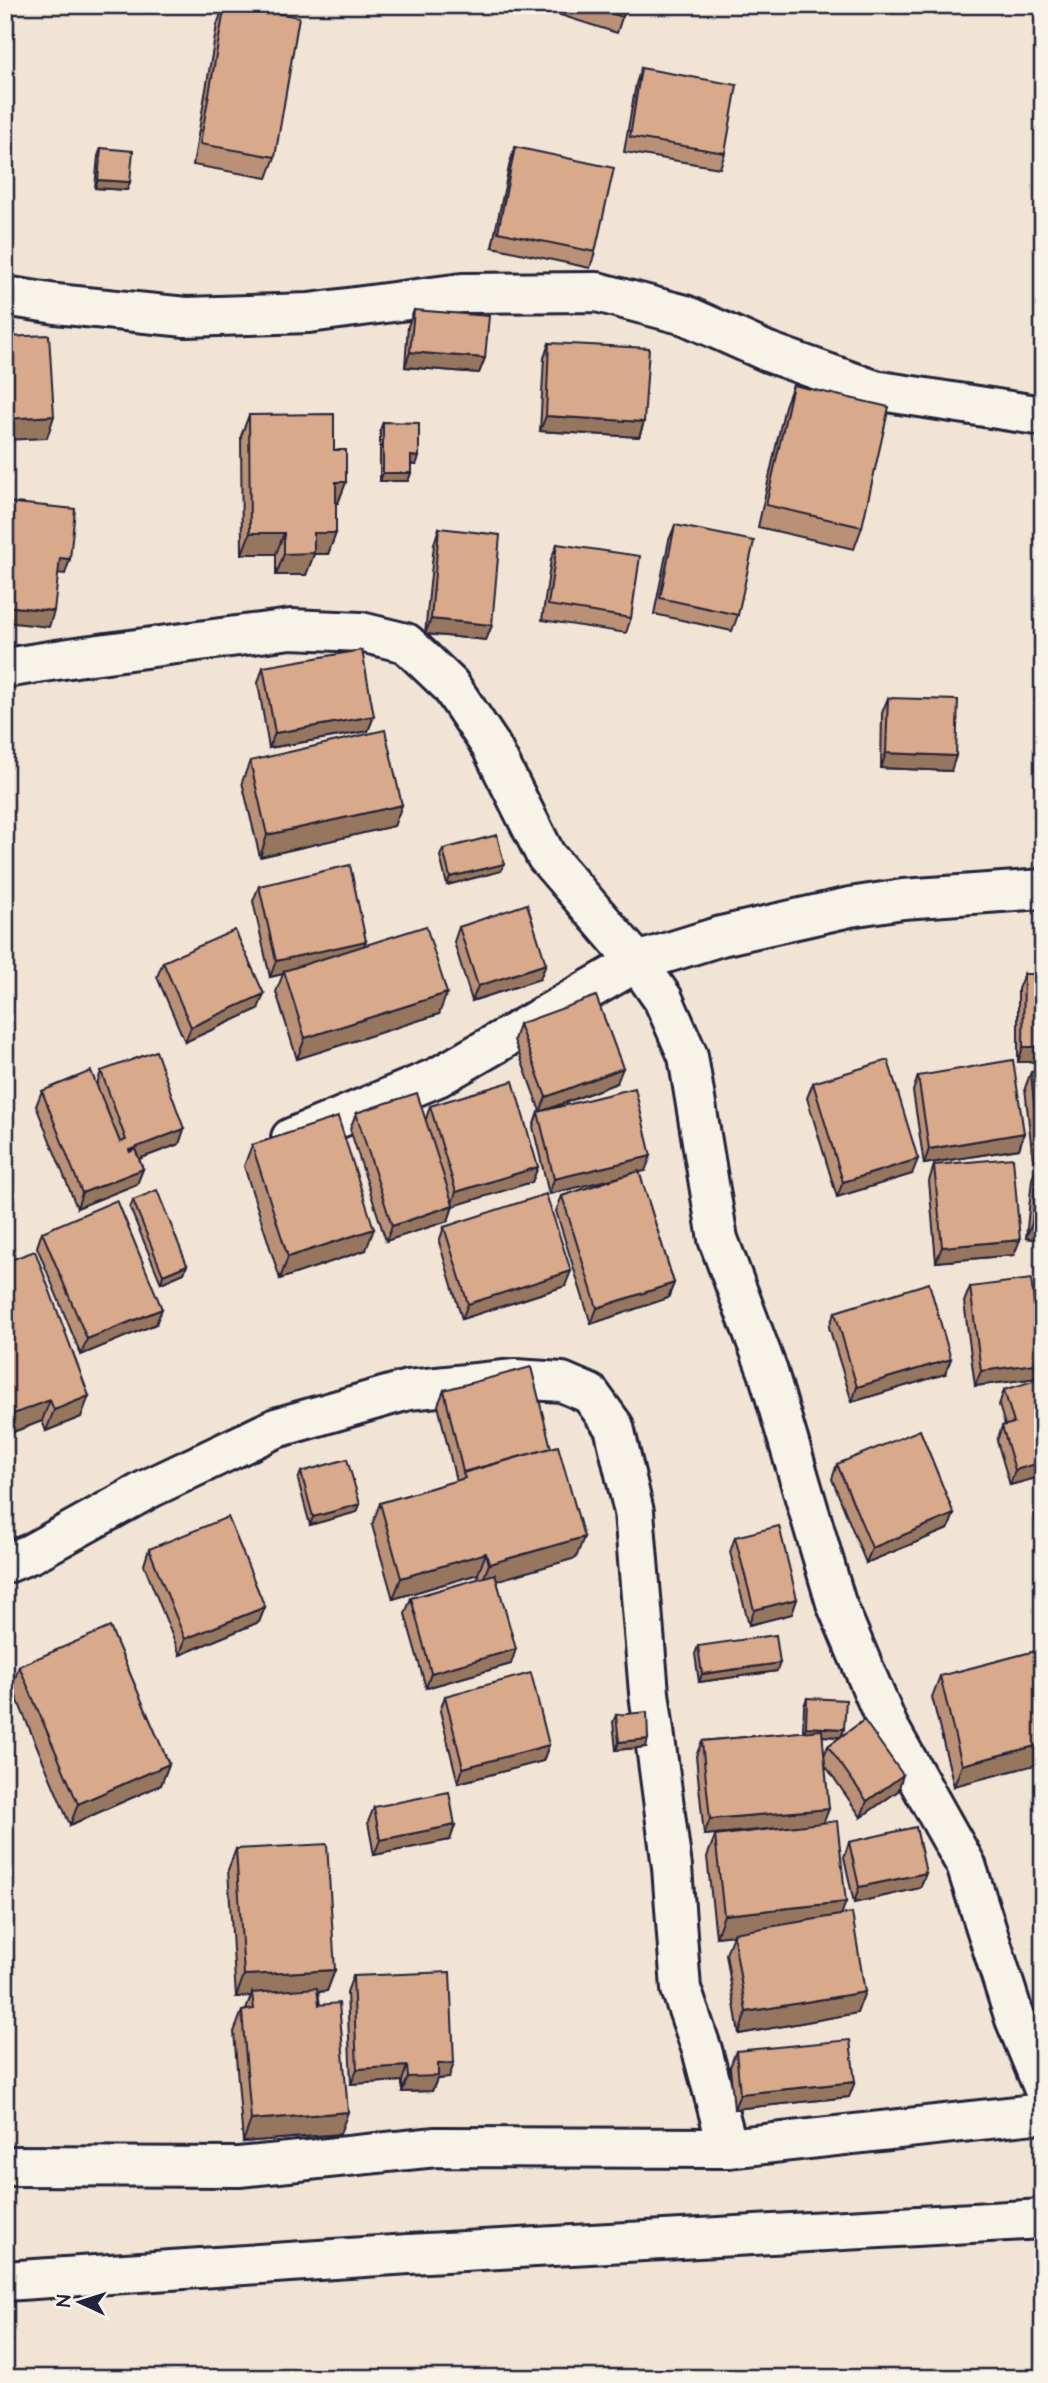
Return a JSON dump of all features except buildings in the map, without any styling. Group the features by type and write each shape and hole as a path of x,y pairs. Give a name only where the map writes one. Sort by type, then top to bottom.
{"street":[{"path":"5,296 186,317 309,313 462,293 597,292 685,315 768,352 874,390 1043,416"},
{"path":"5,668 291,629 361,632 406,643 450,685 491,746 546,856 637,962 663,999 688,1056 718,1239 768,1372 835,1603 888,1726 966,1865 1015,2019 1043,2087"},
{"path":"265,1149 438,1077 637,962 722,936 850,907 903,899 1043,889"},
{"path":"5,1564 33,1553 148,1489 276,1428 408,1390 515,1379 562,1382 590,1394 614,1427 634,1512 649,1693 672,1867 681,1989 702,2050 728,2148"},
{"path":"5,2166 239,2166 436,2147 728,2148 1043,2113"},
{"path":"5,2281 409,2254 1043,2219"}]}
